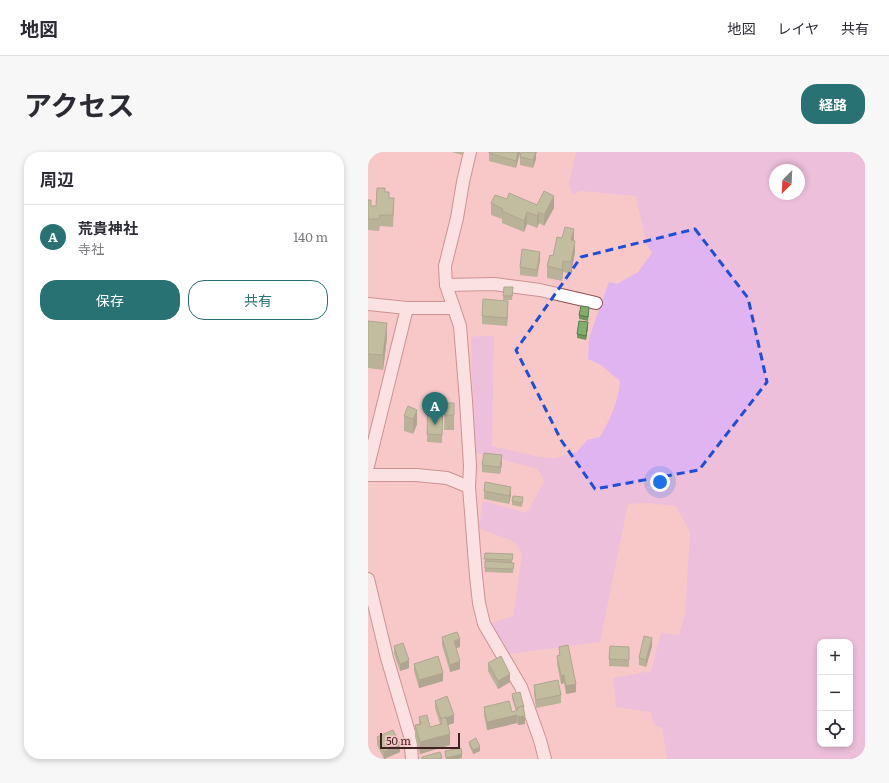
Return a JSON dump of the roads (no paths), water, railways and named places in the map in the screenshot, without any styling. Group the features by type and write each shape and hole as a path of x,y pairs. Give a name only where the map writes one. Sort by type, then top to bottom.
{"street":[{"path":"470,152 446,266 446,285 460,326 466,394 470,466 469,487 479,603 484,624 521,687 546,759"},
{"path":"446,285 494,284 540,290 596,303"},
{"path":"368,304 407,308 454,308"},
{"path":"368,466 407,308"},
{"path":"368,475 416,475 447,478 469,487"},
{"path":"368,580 387,658 410,736 412,759"}],"place":[{"name":"荒貴神社","path":"435,425"}]}
